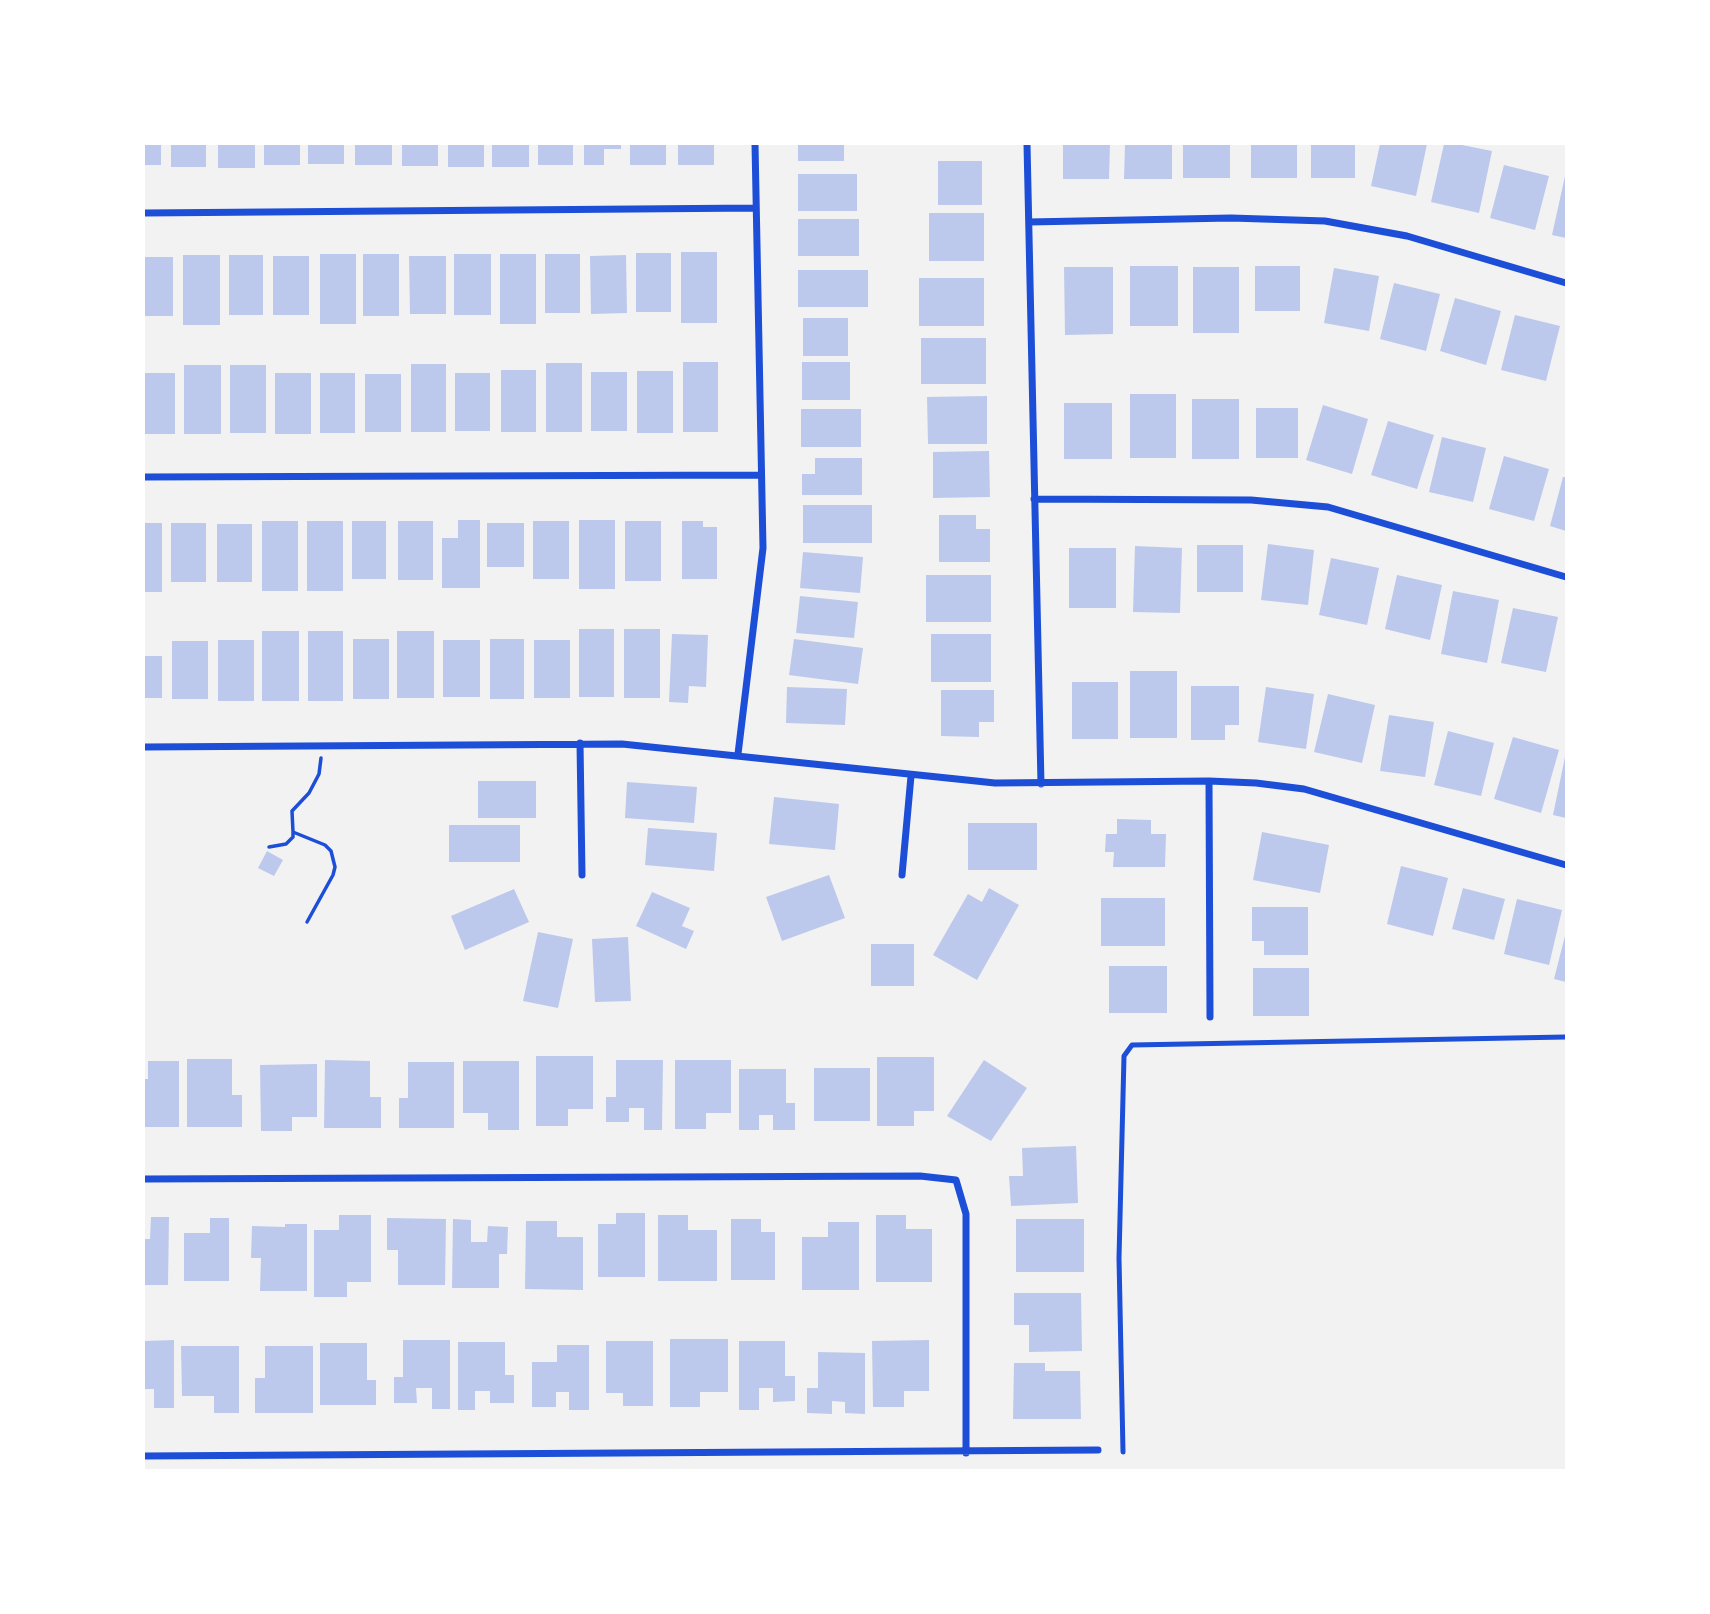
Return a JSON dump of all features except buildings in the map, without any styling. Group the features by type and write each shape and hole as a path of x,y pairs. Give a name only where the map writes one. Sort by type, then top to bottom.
{"street":[{"path":"738,754 762,569 755,144"},
{"path":"1027,144 1041,784"},
{"path":"144,213 756,208"},
{"path":"1029,222 1231,218 1325,221 1407,236 1566,284"},
{"path":"144,477 761,475"},
{"path":"1034,499 1251,500 1328,507 1566,577"},
{"path":"580,743 582,875"},
{"path":"144,747 580,743 738,754 911,776 995,783 1209,781 1304,789 1566,866"},
{"path":"902,875 911,776"},
{"path":"1209,781 1210,1017"},
{"path":"144,1179 920,1175 956,1180 966,1214 966,1453"},
{"path":"144,1456 966,1453 1098,1450"}],"lane":[{"path":"1123,1452 1119,1258 1124,1056 1132,1045 1566,1037"}],"path":[{"path":"269,847 286,844 293,837 292,811 309,793 319,774 322,746"},
{"path":"293,832 325,845 331,851 335,867 307,922"}]}
